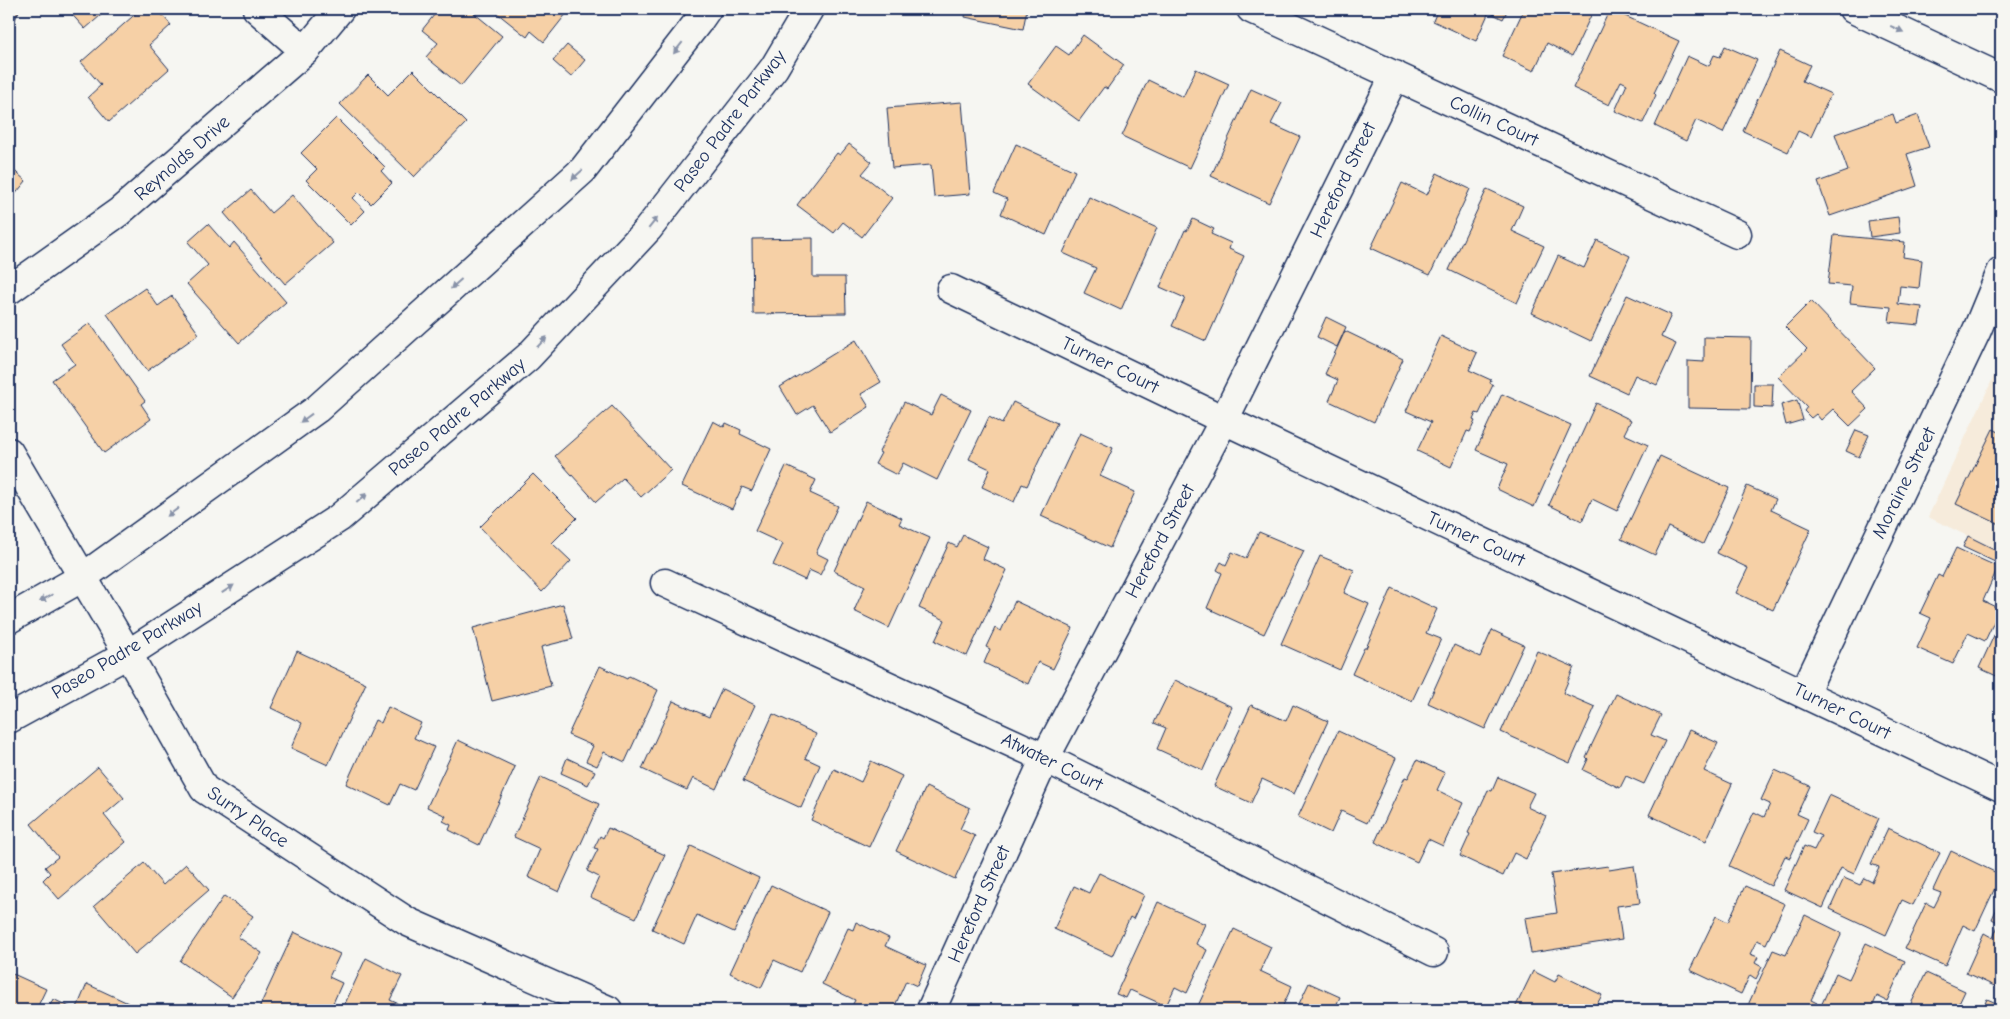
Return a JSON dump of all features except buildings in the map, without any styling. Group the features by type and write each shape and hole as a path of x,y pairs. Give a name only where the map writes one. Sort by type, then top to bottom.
{"street":[{"path":"257,9 305,51"},
{"name":"Reynolds Drive","path":"9,290 119,212 305,51 340,9"},
{"path":"9,619 83,577 318,409 583,170 707,9"},
{"name":"Paseo Padre Parkway","path":"9,718 128,654 339,518 528,357 648,229 774,68 809,9"},
{"name":"Collin Court","path":"1251,9 1737,234"},
{"path":"1853,9 2001,78"},
{"name":"Hereford Street","path":"931,1010 1045,758 1224,420 1395,75"},
{"name":"Moraine Street","path":"1804,692 1977,330 2001,272"},
{"name":"Turner Court","path":"950,289 2001,787"},
{"name":"Surry Place","path":"9,452 128,654 204,789 408,922 608,1010"},
{"name":"Atwater Court","path":"665,583 1045,758 1434,952"}],"shaded area":[{"path":"2001,361 2001,552 1928,517"}]}
